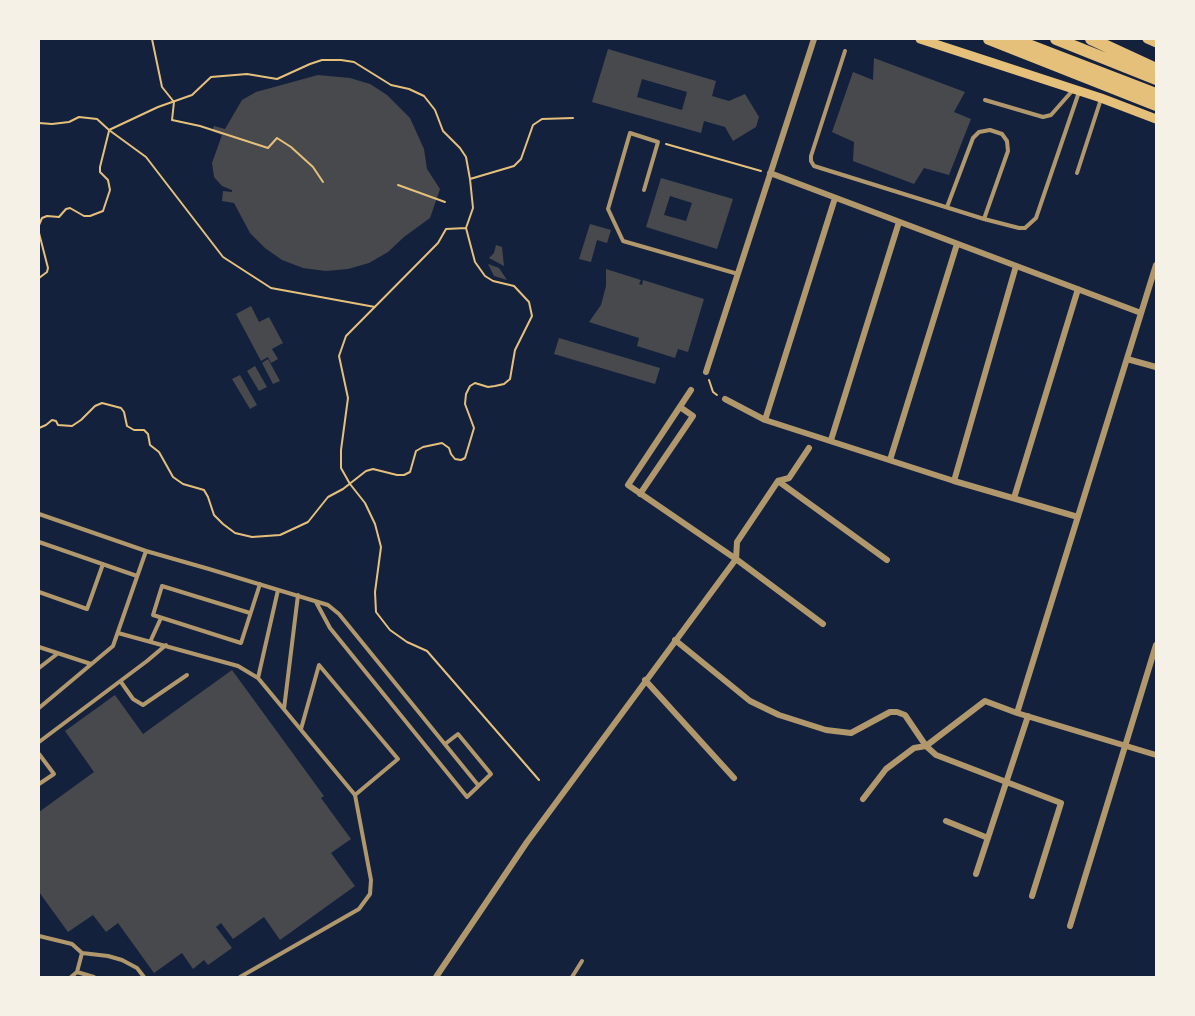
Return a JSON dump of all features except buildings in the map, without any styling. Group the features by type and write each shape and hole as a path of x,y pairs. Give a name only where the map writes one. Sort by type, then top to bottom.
{"highway":[{"path":"989,39 1156,105"},
{"path":"1013,39 1156,94"},
{"path":"1056,39 1156,79"},
{"path":"1091,39 1156,69"}],"main road":[{"path":"920,39 1101,98 1156,119"},
{"path":"1147,39 1156,43"}],"street":[{"path":"706,372 814,39"},
{"path":"770,173 1141,313"},
{"path":"765,420 835,198"},
{"path":"831,440 898,222"},
{"path":"890,460 957,244"},
{"path":"1017,713 1156,265"},
{"path":"954,481 1016,266"},
{"path":"1014,498 1078,289"},
{"path":"1127,359 1156,367"},
{"path":"691,390 628,485 736,559 823,624"},
{"path":"725,399 765,420 954,481 1078,517"},
{"path":"640,494 693,416 680,407"},
{"path":"436,977 527,842 736,559 736,542 778,482 789,478 809,448"},
{"path":"778,482 887,560"},
{"path":"675,640 750,701 779,715 826,730 851,733 890,712 897,712 905,715 926,746 936,755 1060,803 1032,896"},
{"path":"1070,926 1156,645"},
{"path":"645,680 734,778"},
{"path":"863,799 886,769 914,748 926,746 985,701 1017,713 1156,755"},
{"path":"976,873 1028,716"},
{"path":"946,821 988,838"}],"lane":[{"path":"845,51 811,161 819,169 984,219 1026,228 1036,218 1076,90"},
{"path":"985,100 1043,117 1050,115 1076,90"},
{"path":"1077,173 1101,98"},
{"path":"946,207 973,138 979,132 990,130 1002,134 1007,141 1008,151 984,219"},
{"path":"645,190 658,142 630,133 608,209 623,241 738,274"},
{"path":"39,514 146,552 328,605 339,614 478,785"},
{"path":"39,542 137,576"},
{"path":"39,708 113,646 146,552"},
{"path":"39,592 87,609 103,564"},
{"path":"250,613 162,586 153,615 241,643 260,584"},
{"path":"258,678 278,590"},
{"path":"284,709 298,595"},
{"path":"316,601 330,628 467,797 491,774 458,734 445,744"},
{"path":"150,642 162,618"},
{"path":"118,633 238,666 258,678 355,795 371,880 370,894 365,904 240,977"},
{"path":"39,742 121,682 166,645"},
{"path":"39,646 91,664"},
{"path":"39,668 57,654"},
{"path":"301,730 319,664 398,759 355,795"},
{"path":"121,682 133,699 143,705 187,675"},
{"path":"39,754 54,774 39,784"},
{"path":"39,936 72,944 82,953 122,960 137,969 144,977"},
{"path":"71,977 77,972 82,953"},
{"path":"572,977 582,961"},
{"path":"77,972 94,977"}],"path":[{"path":"152,39 162,87 174,102 172,120 268,148 277,138 313,167 323,182"},
{"path":"39,428 52,420 56,420 58,425 72,426 94,406 102,404 121,408 127,426 134,430 144,430 148,434 150,445 159,452 173,477 183,484 204,490 214,515 223,524 236,533 252,537 280,535 308,522 328,497 366,471 373,469 404,475 410,472 416,451 432,444 442,443 450,448 455,459 465,458 474,428 465,404 470,386 475,383 488,387 495,386 504,384 510,379 515,350 532,316 529,302 514,285 493,281 480,271 472,254 466,228 473,208 466,157 443,131 435,110 424,96 384,82 371,71 354,62 322,60 277,79 247,74 211,77 192,95 158,107 109,130"},
{"path":"39,123 69,122 79,117 97,119 146,157 223,257 271,288 375,307"},
{"path":"470,179 514,166 521,159 533,125 542,119 573,118"},
{"path":"39,225 42,218 59,217 66,208 84,216 103,211 110,190 108,180 100,172 100,167 109,130"},
{"path":"670,145 770,173"},
{"path":"398,185 445,202"},
{"path":"466,228 446,229 438,243 346,336 339,356 348,398 341,468 365,503 375,524 381,547 375,592 376,612 390,630 426,651 539,780"},
{"path":"39,233 48,268 47,272 39,278"},
{"path":"711,382 713,392 725,399"}]}
